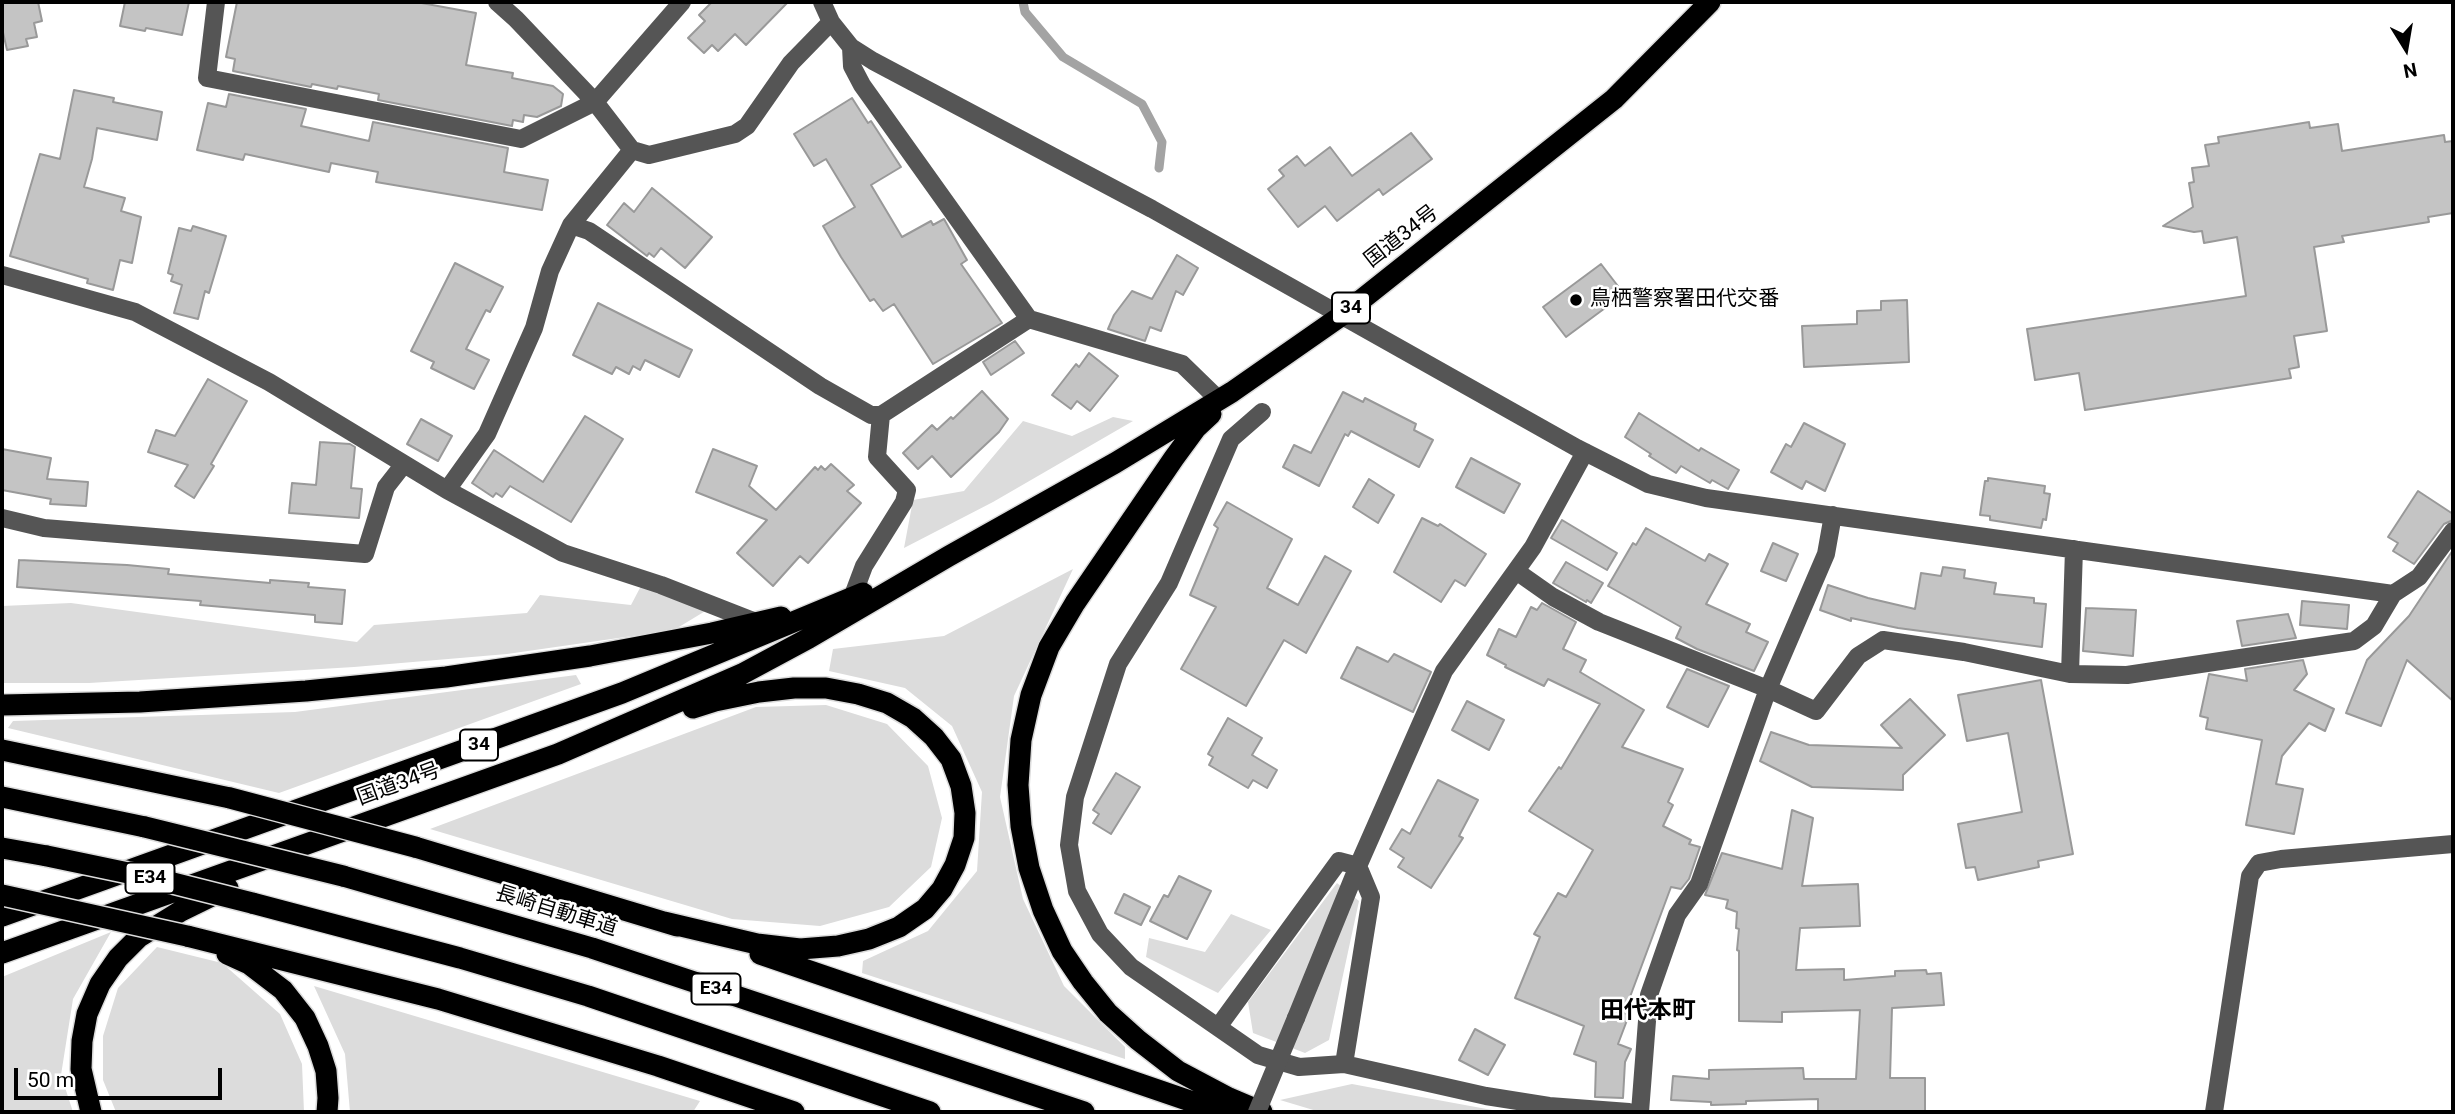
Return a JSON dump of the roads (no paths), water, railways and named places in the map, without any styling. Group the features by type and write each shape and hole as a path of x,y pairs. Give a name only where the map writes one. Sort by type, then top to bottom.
{"highway":[{"name":"国道34号","path":"2,953 558,754 743,674 809,638 1115,463 1226,396 1340,316 1614,99 1710,2"},
{"path":"1226,396 1196,428 1174,458 1075,603 1049,647 1031,695 1021,740 1018,785 1023,836 1039,900 1062,951 1083,982 1108,1013 1178,1071 1259,1112"},
{"name":"国道34号","path":"2,916 622,693 949,556"},
{"path":"2,705 140,702 251,695 446,677 590,656 712,634 846,601"},
{"path":"558,754 715,701 793,688 826,688 887,703 913,718 934,737 951,759 961,786 965,813 964,838 956,865 942,889 925,909 899,927 869,939 838,946 800,949 757,944 664,922"},
{"path":"2,750 230,798 415,847 664,922 808,969 1099,1072 1222,1112"},
{"name":"長崎自動車道","path":"2,797 343,876 592,948 1084,1112"},
{"path":"91,1112 81,1069 87,1014 100,984 118,958 139,937 181,911 395,812"},
{"name":"E34","path":"2,848 157,879 460,958 587,996 930,1112"},
{"path":"2,895 187,936 438,999 658,1066 794,1112"},
{"path":"187,936 250,964 283,990 305,1018 318,1046 326,1071 327,1112"}],"street":[{"path":"216,2 207,78 521,139 595,102 682,2"},
{"path":"497,2 595,102 632,150 649,155 735,134 747,126 791,64 831,22"},
{"path":"822,2 831,22 851,47 1152,209 1585,452 1648,484 1706,498 2393,594"},
{"path":"851,47 852,66 862,85 1029,319 1182,363 1226,396"},
{"path":"447,490 487,434 534,328 550,271 571,225 632,150"},
{"path":"571,225 589,231 820,386 871,415 881,415 1029,319"},
{"path":"2,275 135,312 269,382 447,490 563,553 661,584 758,623"},
{"path":"1262,412 1231,439 1169,583 1118,664 1075,797 1069,845 1077,891 1100,934 1130,967 1258,1055 1299,1067 1344,1064 1486,1096 1629,1112"},
{"path":"846,601 864,566 904,502 907,490 877,457 881,415"},
{"path":"1259,1112 1358,866 1444,671 1533,547 1585,452"},
{"path":"2,518 44,528 365,555 386,487 404,464"},
{"path":"1640,1112 1649,995 1677,915 1699,884 1768,689 1826,554 1833,515"},
{"path":"1516,571 1553,597 1599,622 1768,689 1816,711 1858,656 1884,640 1964,652 2070,674 2127,675 2354,642 2374,626 2393,594 2419,577 2453,531"},
{"path":"2070,674 2074,549"},
{"path":"2214,1112 2250,876 2259,863 2453,844"},
{"path":"1218,1027 1339,861 1358,866"},
{"path":"1344,1064 1371,897 1358,866"}],"waterway":[{"path":"1023,2 1025,12 1063,57 1142,104 1162,142 1159,168"}],"place":[{"name":"鳥栖警察署田代交番","path":"1576,300"}],"district":[{"name":"田代本町","path":"1648,1012"}]}
